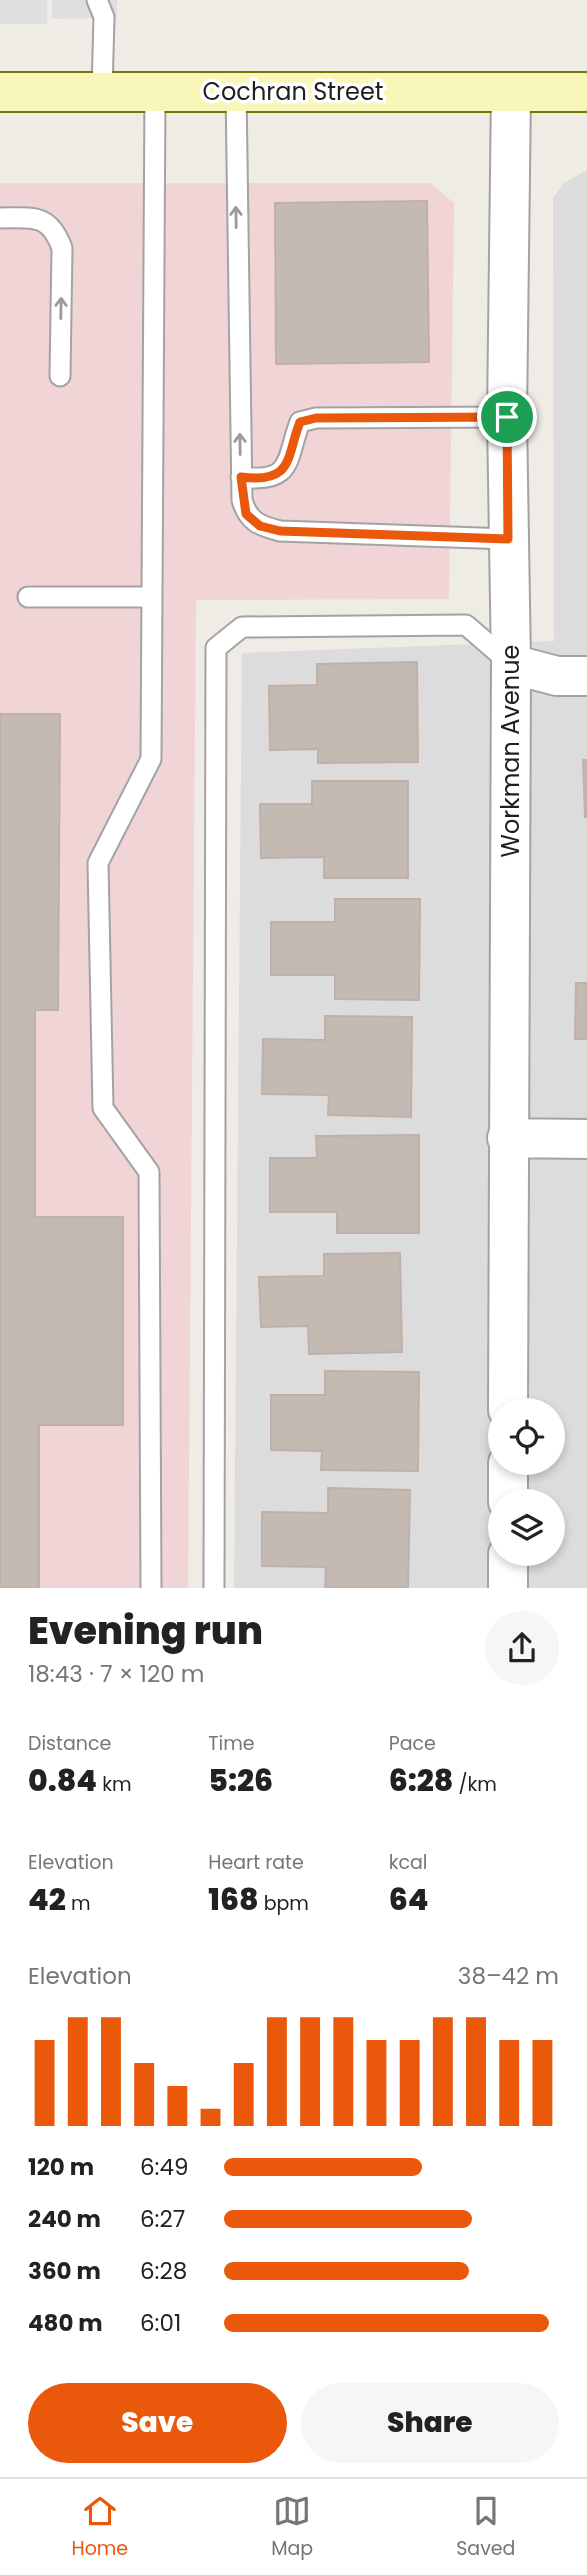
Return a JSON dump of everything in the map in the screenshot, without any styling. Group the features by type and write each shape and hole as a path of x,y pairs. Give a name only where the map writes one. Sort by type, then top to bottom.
{"main road":[{"name":"Cochran Street","path":"0,92 587,92"}],"street":[{"name":"Workman Avenue","path":"508,1398 511,664 507,417 511,92"},
{"path":"511,664 557,676 587,676"},
{"path":"508,1138 587,1139"},
{"path":"508,1566 508,1588"}],"lane":[{"path":"97,0 104,17 102,92"},
{"path":"236,91 241,477 246,514 260,526 280,531 508,539"},
{"path":"151,1588 149,1172 103,1108 98,863 151,759 155,92"},
{"path":"0,218 38,218 55,229 62,248 60,376"},
{"path":"241,477 257,480 273,475 288,465 300,422 316,418 507,417"},
{"path":"28,597 150,597"},
{"path":"214,1588 216,648 242,626 466,625 511,664"}],"shaded area":[{"path":"0,0 47,0 47,24 0,24"},
{"path":"52,0 117,0 117,18 52,19"},
{"path":"587,170 587,1588 234,1588 242,653 554,641 553,198 564,183"},
{"path":"0,183 430,183 454,203 449,599 196,600 188,1588 0,1588"}],"building":[{"path":"427,201 429,362 276,364 275,203"},
{"path":"417,662 418,762 318,763 318,749 270,750 269,686 317,685 317,664"},
{"path":"0,714 60,714 58,1010 35,1010 35,1217 123,1217 123,1425 39,1425 39,1588 0,1588"},
{"path":"583,760 587,760 587,817 585,817"},
{"path":"312,781 408,781 408,878 324,878 324,857 261,858 260,804 312,804"},
{"path":"335,899 420,899 419,1000 335,999 335,975 271,975 271,922 335,922"},
{"path":"576,983 587,983 587,1039 575,1039"},
{"path":"325,1016 412,1017 411,1117 328,1115 329,1095 262,1094 263,1039 325,1040"},
{"path":"419,1135 419,1233 337,1233 337,1212 270,1212 270,1158 317,1158 316,1136"},
{"path":"400,1253 402,1352 309,1354 308,1326 261,1327 259,1277 324,1276 324,1254"},
{"path":"325,1371 419,1372 418,1471 321,1470 322,1451 271,1450 271,1395 325,1395"},
{"path":"328,1488 410,1490 408,1588 325,1588 326,1567 262,1566 262,1512 328,1513"}],"route":[{"path":"507,417 508,539 280,531 260,526 246,514 241,477 257,480 273,475 288,465 300,422 316,418 507,417"}]}
